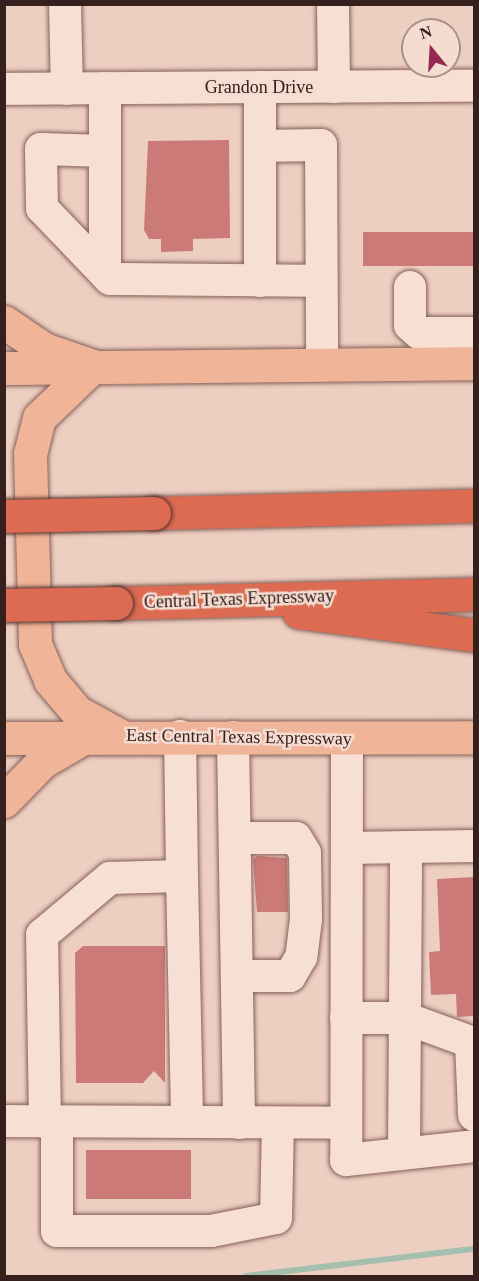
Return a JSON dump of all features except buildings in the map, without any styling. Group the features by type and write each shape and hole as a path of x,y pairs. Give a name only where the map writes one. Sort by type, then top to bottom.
{"highway":[{"path":"4,516 474,506"},
{"name":"Central Texas Expressway","path":"4,606 474,594"},
{"path":"217,599 474,635"}],"main road":[{"path":"4,322 44,349 93,366"},
{"path":"4,368 322,364 419,348 474,363"},
{"path":"93,366 39,418 30,453 35,644 50,680 77,712 119,735"},
{"name":"East Central Texas Expressway","path":"4,738 119,735 474,737"},
{"path":"4,801 42,762 87,736"}],"street":[{"path":"4,66 55,89 65,4"},
{"path":"333,4 334,87"},
{"name":"Grandon Drive","path":"4,90 474,86"},
{"path":"260,87 261,281"},
{"path":"105,88 105,273"},
{"path":"260,146 321,145 322,364"},
{"path":"105,151 41,148 42,208 105,273 124,281 321,280"},
{"path":"410,287 410,326 419,348 474,333"},
{"path":"180,736 187,1122"},
{"path":"233,737 239,1123"},
{"path":"347,738 346,1160 474,1146"},
{"path":"235,838 296,838 305,853 306,908 301,957 290,976 237,976"},
{"path":"347,848 474,846"},
{"path":"404,1154 406,847"},
{"path":"182,876 110,878 42,935 57,1231 211,1231 276,1218 278,1123"},
{"path":"346,1018 405,1018 471,1042 474,1115"},
{"path":"4,1121 346,1123"}],"waterway":[{"path":"246,1276 474,1249"}]}
